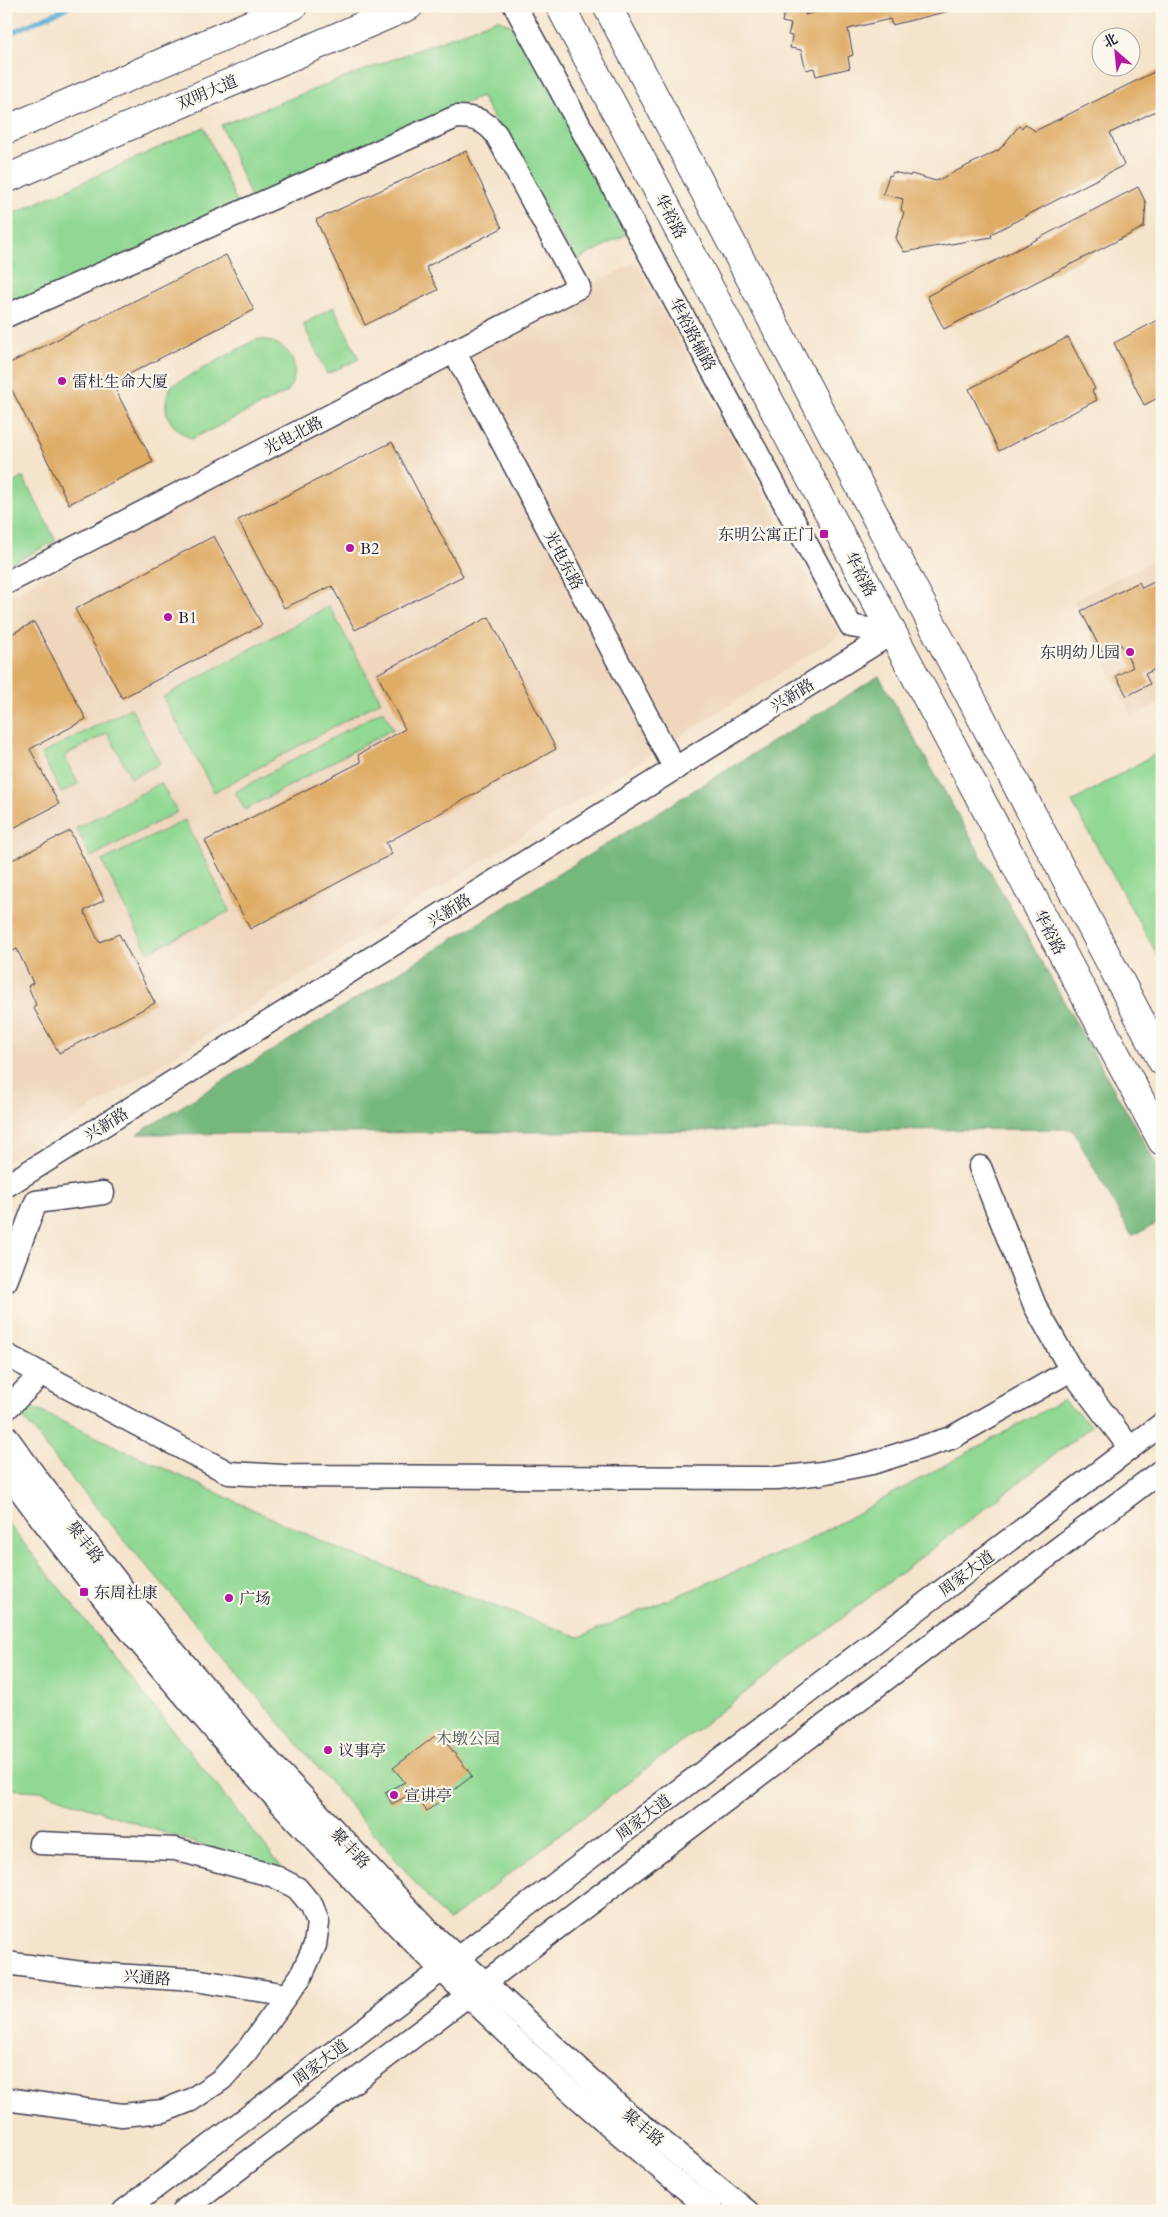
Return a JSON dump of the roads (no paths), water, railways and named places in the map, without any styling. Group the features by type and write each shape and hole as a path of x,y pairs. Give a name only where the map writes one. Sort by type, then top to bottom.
{"main road":[{"path":"6,130 293,6"},
{"name":"双明大道","path":"6,179 409,6"},
{"name":"华裕路","path":"560,6 1162,1142"},
{"path":"606,6 1162,1061"}],"street":[{"name":"华裕路辅路","path":"515,6 850,626 892,633"},
{"name":"光电北路","path":"6,316 456,118 471,117 487,123 496,134 579,287 6,583"},
{"name":"光电东路","path":"454,351 675,768"},
{"name":"兴新路","path":"6,1186 892,633"},
{"path":"980,1167 1035,1306 1071,1370 1130,1448"},
{"path":"6,1281 36,1202 102,1193"},
{"path":"6,1355 229,1473 283,1476 777,1478 822,1473 872,1463 951,1438 1071,1370"},
{"path":"6,1409 42,1374"},
{"name":"周家大道","path":"124,2211 1162,1424"},
{"name":"聚丰路","path":"6,1436 38,1480 148,1620 258,1749 425,1926 449,1964"},
{"path":"184,2211 1162,1470"},
{"name":"聚丰路","path":"6,1471 131,1633 242,1763 476,1989 608,2123 713,2211"},
{"path":"6,2098 122,2115 164,2111 191,2100 222,2079 246,2052 301,1976 314,1945 318,1923 312,1906 297,1888 274,1876 175,1849 40,1843"},
{"name":"兴通路","path":"6,1963 82,1973 195,1980 287,1995"},
{"name":"聚丰路","path":"476,1989 747,2211"}],"waterway":[{"path":"6,35 71,6"}],"place":[{"name":"雷杜生命大厦","path":"62,381"},
{"name":"东明公寓正门","path":"824,534"},
{"name":"B2","path":"350,548"},
{"name":"B1","path":"168,617"},
{"name":"东明幼儿园","path":"1130,652"},
{"name":"东周社康","path":"84,1592"},
{"name":"广场","path":"229,1598"},
{"name":"议事亭","path":"328,1750"},
{"name":"宣讲亭","path":"394,1795"}],"park label":[{"name":"木墩公园","path":"468,1738"}]}
